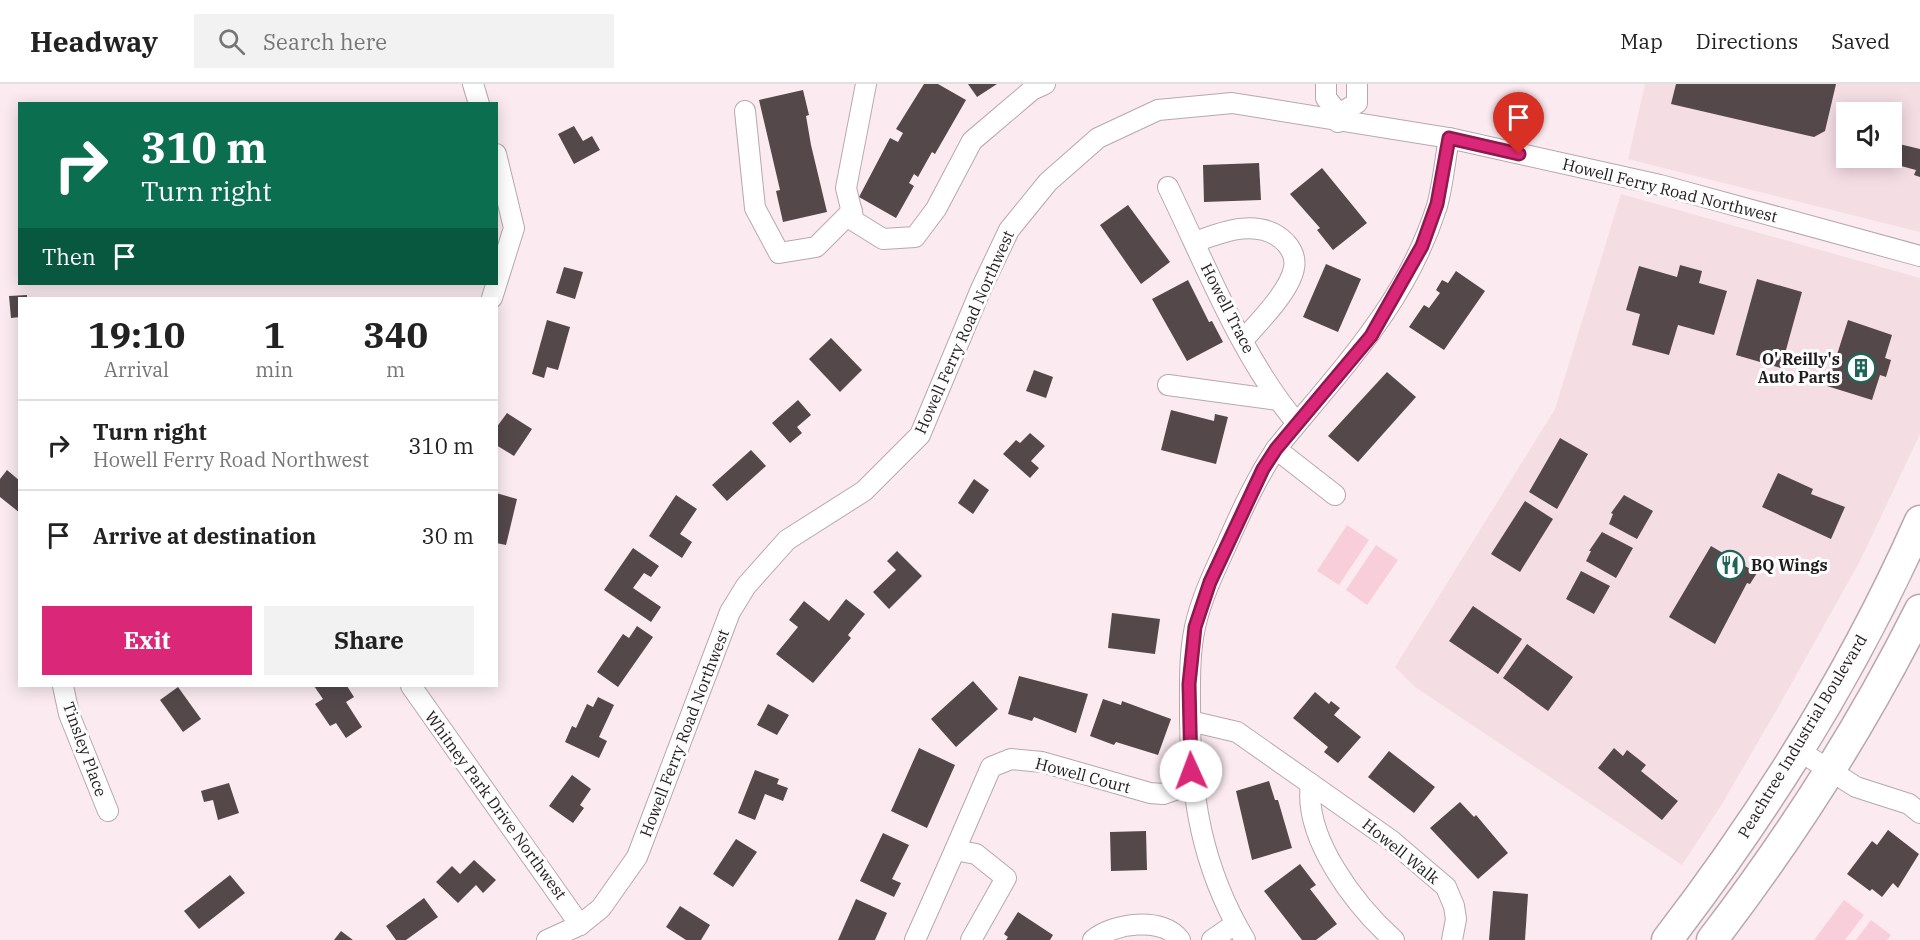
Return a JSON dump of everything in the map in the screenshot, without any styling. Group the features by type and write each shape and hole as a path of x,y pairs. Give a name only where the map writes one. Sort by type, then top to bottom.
{"highway":[{"name":"Peachtree Industrial Boulevard","path":"1667,940 1736,845 1798,750 1869,626 1920,521"},
{"path":"1712,940 1759,877 1830,770 1867,709 1920,610"}],"street":[{"path":"473,84 478,102"},
{"path":"866,84 846,188 854,221 883,239 915,237 936,208 972,141 1032,90 1045,84"},
{"path":"1326,84 1326,99 1339,118 1357,103 1357,84"},
{"name":"Howell Ferry Road Northwest","path":"547,940 580,924 601,908 637,857 730,612 746,586 787,540 864,491 920,435 1009,230 1048,182 1098,138 1158,110 1232,103 1339,118 1449,138 1660,185 1920,256"},
{"path":"745,111 755,208 778,253 816,247 852,211"},
{"path":"1212,940 1240,932 1223,902 1198,830 1192,784 1189,684 1195,627 1210,582 1243,508 1276,449 1371,336 1422,246 1437,204 1449,138"},
{"path":"498,162 514,228 498,279"},
{"name":"Howell Trace","path":"1168,187 1243,340 1278,400 1297,423"},
{"path":"1195,242 1225,231 1254,228 1277,234 1293,251 1294,268 1286,286 1243,340"},
{"path":"1168,385 1278,400"},
{"path":"1276,449 1335,495"},
{"name":"Tinsley Place","path":"63,687 69,714 108,811"},
{"name":"Whitney Park Drive Northwest","path":"412,687 580,924"},
{"name":"Howell Walk","path":"1190,721 1237,732 1392,841 1446,887 1454,906 1456,919 1452,940"},
{"path":"1798,750 1856,787 1916,806"},
{"name":"Howell Court","path":"915,940 991,767 1011,759 1042,762 1150,793 1163,794 1192,784"},
{"path":"1311,784 1312,814 1331,860 1361,906 1394,940"},
{"path":"955,850 976,854 1006,878 971,940"},
{"path":"1093,940 1110,930 1152,925 1177,935 1180,940"}],"shaded area":[{"path":"1645,84 1920,84 1920,232 1628,159"},
{"path":"1621,194 1920,278 1920,434 1860,561 1722,804 1682,865 1415,687 1395,667 1555,409"},
{"path":"1347,525 1369,540 1339,585 1317,571"},
{"path":"1376,545 1398,560 1367,605 1346,590"},
{"path":"1844,900 1864,915 1845,940 1814,940"},
{"path":"1871,920 1891,935 1887,940 1856,940"}],"building":[{"path":"924,84 938,84 966,100 935,154 932,152 918,177 914,174 909,183 914,186 896,218 859,197 890,138 898,142 903,133 896,129"},
{"path":"968,84 997,84 977,97"},
{"path":"1676,84 1836,84 1825,131 1814,137 1671,104"},
{"path":"803,90 809,115 806,116 811,145 827,212 783,222 776,191 780,190 759,100"},
{"path":"574,126 583,141 592,136 600,150 574,164 558,134"},
{"path":"1902,145 1920,149 1920,177 1914,175 1916,170 1902,166"},
{"path":"1259,163 1261,200 1204,202 1203,165"},
{"path":"1322,168 1367,223 1333,250 1317,230 1320,228 1290,194"},
{"path":"1128,205 1170,262 1141,284 1100,225"},
{"path":"1326,264 1361,279 1338,332 1303,317"},
{"path":"1680,265 1702,271 1699,283 1727,291 1714,335 1678,325 1669,355 1632,345 1640,314 1626,310 1639,266 1677,277"},
{"path":"564,267 583,272 575,299 556,293"},
{"path":"1456,271 1485,291 1444,350 1409,327 1424,305 1429,308 1440,293 1436,290 1442,280 1448,283"},
{"path":"1757,279 1802,292 1781,368 1736,355"},
{"path":"1188,280 1209,322 1212,321 1223,342 1187,361 1152,299"},
{"path":"27,295 27,297 18,297 18,317 11,318 9,296"},
{"path":"547,320 570,327 558,370 547,367 544,378 532,374"},
{"name":"O' Reilly's Auto Parts","path":"1848,320 1892,335 1885,358 1891,360 1886,377 1880,375 1872,400 1827,386"},
{"path":"831,338 862,370 840,392 809,359"},
{"path":"1034,370 1053,377 1046,398 1026,391"},
{"path":"1387,372 1416,397 1358,462 1328,436"},
{"path":"798,400 811,415 797,427 802,433 790,443 772,423"},
{"path":"1171,410 1214,421 1215,414 1228,417 1216,464 1161,450"},
{"path":"507,413 532,429 514,456 498,446 498,425"},
{"path":"1030,433 1045,446 1031,461 1039,468 1030,478 1003,454 1016,440 1020,443"},
{"path":"1560,438 1588,454 1557,509 1529,492"},
{"path":"751,450 766,466 727,501 712,485"},
{"path":"7,470 18,479 18,511 0,497 0,479"},
{"path":"1778,473 1813,489 1811,494 1845,507 1831,539 1762,507"},
{"path":"974,479 989,490 973,514 958,503"},
{"path":"498,494 517,499 506,545 498,543"},
{"path":"676,495 697,509 680,534 692,542 682,558 649,536"},
{"path":"1624,495 1653,511 1637,539 1609,524 1613,514 1611,513"},
{"path":"1525,501 1553,519 1520,572 1491,554"},
{"path":"1602,532 1633,548 1616,578 1586,561 1591,551 1589,551"},
{"path":"1711,546 1757,573 1750,584 1747,583 1715,644 1669,617"},
{"path":"633,548 659,566 651,577 644,573 633,588 661,607 651,622 604,590"},
{"path":"897,551 922,576 889,609 873,592 896,570 887,561"},
{"path":"1581,571 1610,586 1594,614 1566,599"},
{"path":"846,599 865,614 848,635 851,638 813,683 776,654 798,627 789,620 804,601 829,621"},
{"path":"1473,606 1522,639 1498,674 1449,641"},
{"path":"1112,613 1160,619 1155,654 1108,648"},
{"path":"637,626 653,637 618,687 597,672 623,634 629,638"},
{"path":"1527,644 1573,677 1548,711 1503,678"},
{"path":"1019,676 1088,694 1076,733 1034,717 1032,721 1008,714"},
{"path":"973,681 998,709 956,747 931,719"},
{"path":"178,687 201,719 183,732 160,700"},
{"path":"315,687 348,687 354,697 346,702 362,727 346,738 336,723 330,726 315,704 323,699"},
{"path":"1315,692 1329,704 1331,701 1340,708 1334,715 1361,737 1338,763 1324,752 1328,747 1293,718"},
{"path":"598,697 614,705 599,737 607,741 599,758 565,742 572,726 576,728 587,704 593,707"},
{"path":"1103,699 1121,705 1122,701 1171,719 1158,755 1116,742 1114,745 1090,736"},
{"path":"768,704 789,715 777,735 757,725"},
{"path":"919,748 955,765 927,828 891,811"},
{"path":"1614,748 1623,756 1627,750 1646,765 1641,771 1678,801 1662,820 1598,768"},
{"path":"1389,751 1435,787 1414,813 1368,777"},
{"path":"755,770 779,779 777,784 788,788 783,801 765,794 755,820 738,813"},
{"path":"572,775 591,789 580,805 584,808 573,823 549,806"},
{"path":"1269,781 1275,800 1278,800 1292,848 1252,860 1236,791"},
{"path":"229,783 239,813 218,820 213,800 204,802 201,791"},
{"path":"1460,802 1474,817 1476,815 1508,853 1478,879 1430,828"},
{"path":"1888,830 1919,854 1898,888 1893,883 1882,897 1847,874 1872,841 1877,845"},
{"path":"1146,831 1147,870 1111,871 1110,832"},
{"path":"883,833 909,845 892,879 901,883 894,897 860,881"},
{"path":"736,839 757,852 733,887 713,874"},
{"path":"474,860 496,880 483,893 476,885 458,903 436,882 452,866 460,874"},
{"path":"1300,864 1316,885 1310,889 1337,924 1316,940 1302,940 1264,891"},
{"path":"230,875 245,893 199,929 184,911"},
{"path":"1493,891 1528,894 1525,940 1489,940"},
{"path":"424,898 438,917 406,940 396,940 386,926"},
{"path":"856,899 887,913 875,940 838,940"},
{"path":"680,906 710,925 701,940 686,940 666,927"},
{"path":"1018,912 1053,935 1050,940 1006,940 1008,937 1004,934"},
{"path":"341,931 353,940 334,940"}],"place":[{"name":"O' Reilly's Auto Parts","path":"1861,368"},
{"name":"BQ Wings","path":"1730,565"}],"route":[{"path":"1191,771 1189,684 1195,627 1210,582 1247,499 1276,449 1335,380 1381,321 1422,246 1437,204 1449,138 1519,154"}]}
